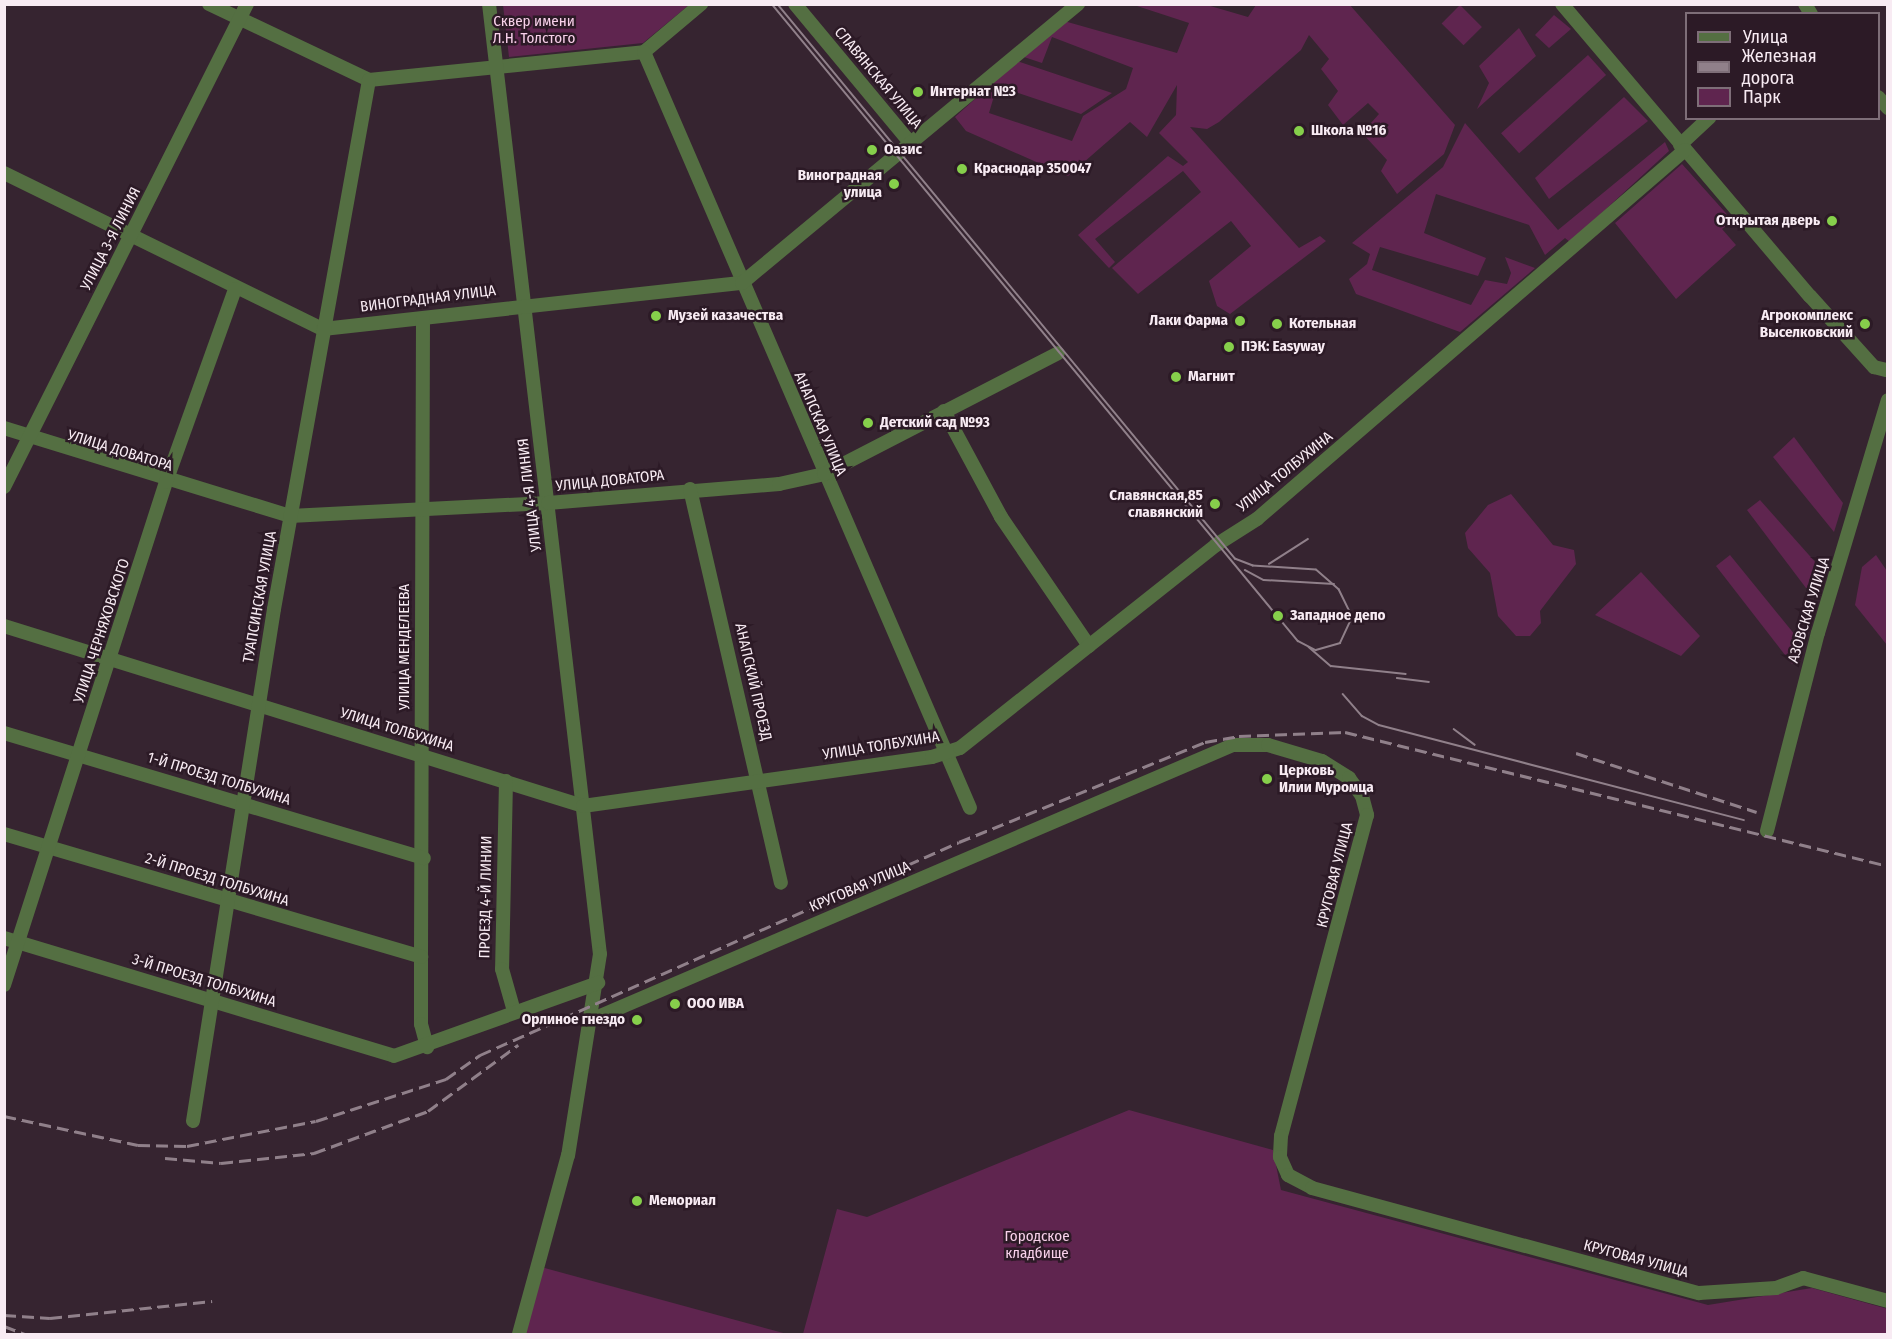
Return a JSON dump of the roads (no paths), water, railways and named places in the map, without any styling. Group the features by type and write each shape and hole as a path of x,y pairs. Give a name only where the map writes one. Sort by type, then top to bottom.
{"street":[{"path":"209,4 369,80 644,52 701,4"},
{"name":"УЛИЦА 3-Я ЛИНИЯ","path":"4,487 247,4"},
{"name":"УЛИЦА 4-Я ЛИНИЯ","path":"489,4 600,954 598,983 568,1155 519,1335"},
{"name":"СЛАВЯНСКАЯ УЛИЦА","path":"795,4 912,145"},
{"path":"742,283 912,145 1078,4"},
{"path":"1562,4 1682,148 1874,367 1887,372"},
{"name":"АНАПСКАЯ УЛИЦА","path":"644,52 824,474 970,808"},
{"name":"ТУАПСИНСКАЯ УЛИЦА","path":"193,1121 209,1000 230,901 290,516 369,80"},
{"name":"УЛИЦА ТОЛБУХИНА","path":"4,626 583,806 760,782 945,753 960,747 1257,519 1682,148 1707,120"},
{"name":"ВИНОГРАДНАЯ УЛИЦА","path":"4,173 235,289 323,328 423,318 524,303 742,283"},
{"name":"УЛИЦА ЧЕРНЯХОВСКОГО","path":"4,985 10,939 49,846 112,658 166,482 235,289"},
{"name":"УЛИЦА МЕНДЕЛЕЕВА","path":"423,318 422,755 424,858 421,1024 428,1047"},
{"name":"УЛИЦА ДОВАТОРА","path":"4,428 28,440 166,482 290,516 422,512 548,503 690,489 779,484 824,474 1058,353"},
{"name":"АЗОВСКАЯ УЛИЦА","path":"1767,831 1818,633 1887,400"},
{"path":"944,411 1000,517 1089,646"},
{"name":"АНАПСКИЙ ПРОЕЗД","path":"690,489 760,782 781,883"},
{"name":"1-Й ПРОЕЗД ТОЛБУХИНА","path":"4,733 424,858"},
{"name":"КРУГОВАЯ УЛИЦА","path":"591,1020 1233,745 1268,745 1322,761 1349,778 1367,815 1281,1136 1280,1157 1288,1175 1312,1188 1699,1293 1776,1288 1803,1278 1887,1301"},
{"name":"ПРОЕЗД 4-Й ЛИНИИ","path":"506,781 502,969 514,1011"},
{"name":"2-Й ПРОЕЗД ТОЛБУХИНА","path":"4,834 421,957"},
{"name":"3-Й ПРОЕЗД ТОЛБУХИНА","path":"10,939 394,1056 428,1047"},
{"path":"428,1047 514,1011 598,983"}],"tram line":[{"path":"772,4 1298,641 1316,650 1340,643 1352,617 1339,590 1316,570 1253,566 1235,559 777,4"},
{"path":"1269,564 1308,539"},
{"path":"1245,570 1264,580 1334,584"},
{"path":"1309,647 1331,666 1406,674"},
{"path":"1397,678 1429,682"},
{"path":"1343,694 1362,716 1379,725 1744,820"},
{"path":"1454,729 1475,745"}],"railway":[{"path":"4,1116 138,1145 187,1146 316,1121 446,1079 480,1055 959,842 1205,742 1239,736 1345,732 1888,866"},
{"path":"1576,753 1757,812"},
{"path":"165,1158 221,1163 314,1153 428,1111 518,1045"},
{"path":"4,1315 50,1318 212,1301"},
{"path":"4,1326 25,1334"}],"place":[{"name":"Интернат №3","path":"918,92"},
{"name":"Школа №16","path":"1299,131"},
{"name":"Оазис","path":"872,150"},
{"name":"Краснодар 350047","path":"962,169"},
{"name":"Виноградная улица","path":"894,184"},
{"name":"Открытая дверь","path":"1832,221"},
{"name":"Музей казачества","path":"656,316"},
{"name":"Лаки Фарма","path":"1240,321"},
{"name":"Котельная","path":"1277,324"},
{"name":"Агрокомплекс Выселковский","path":"1865,324"},
{"name":"ПЭК: Easyway","path":"1229,347"},
{"name":"Магнит","path":"1176,377"},
{"name":"Детский сад №93","path":"868,423"},
{"name":"Славянская,85 славянский","path":"1215,504"},
{"name":"Западное депо","path":"1278,616"},
{"name":"Церковь Илии Муромца","path":"1267,779"},
{"name":"ООО ИВА","path":"675,1004"},
{"name":"Орлиное гнездо","path":"637,1020"},
{"name":"Мемориал","path":"637,1201"}],"park label":[{"name":"Сквер имени Л.Н. Толстого","path":"534,30"},
{"name":"Городское кладбище","path":"1037,1244"}]}
